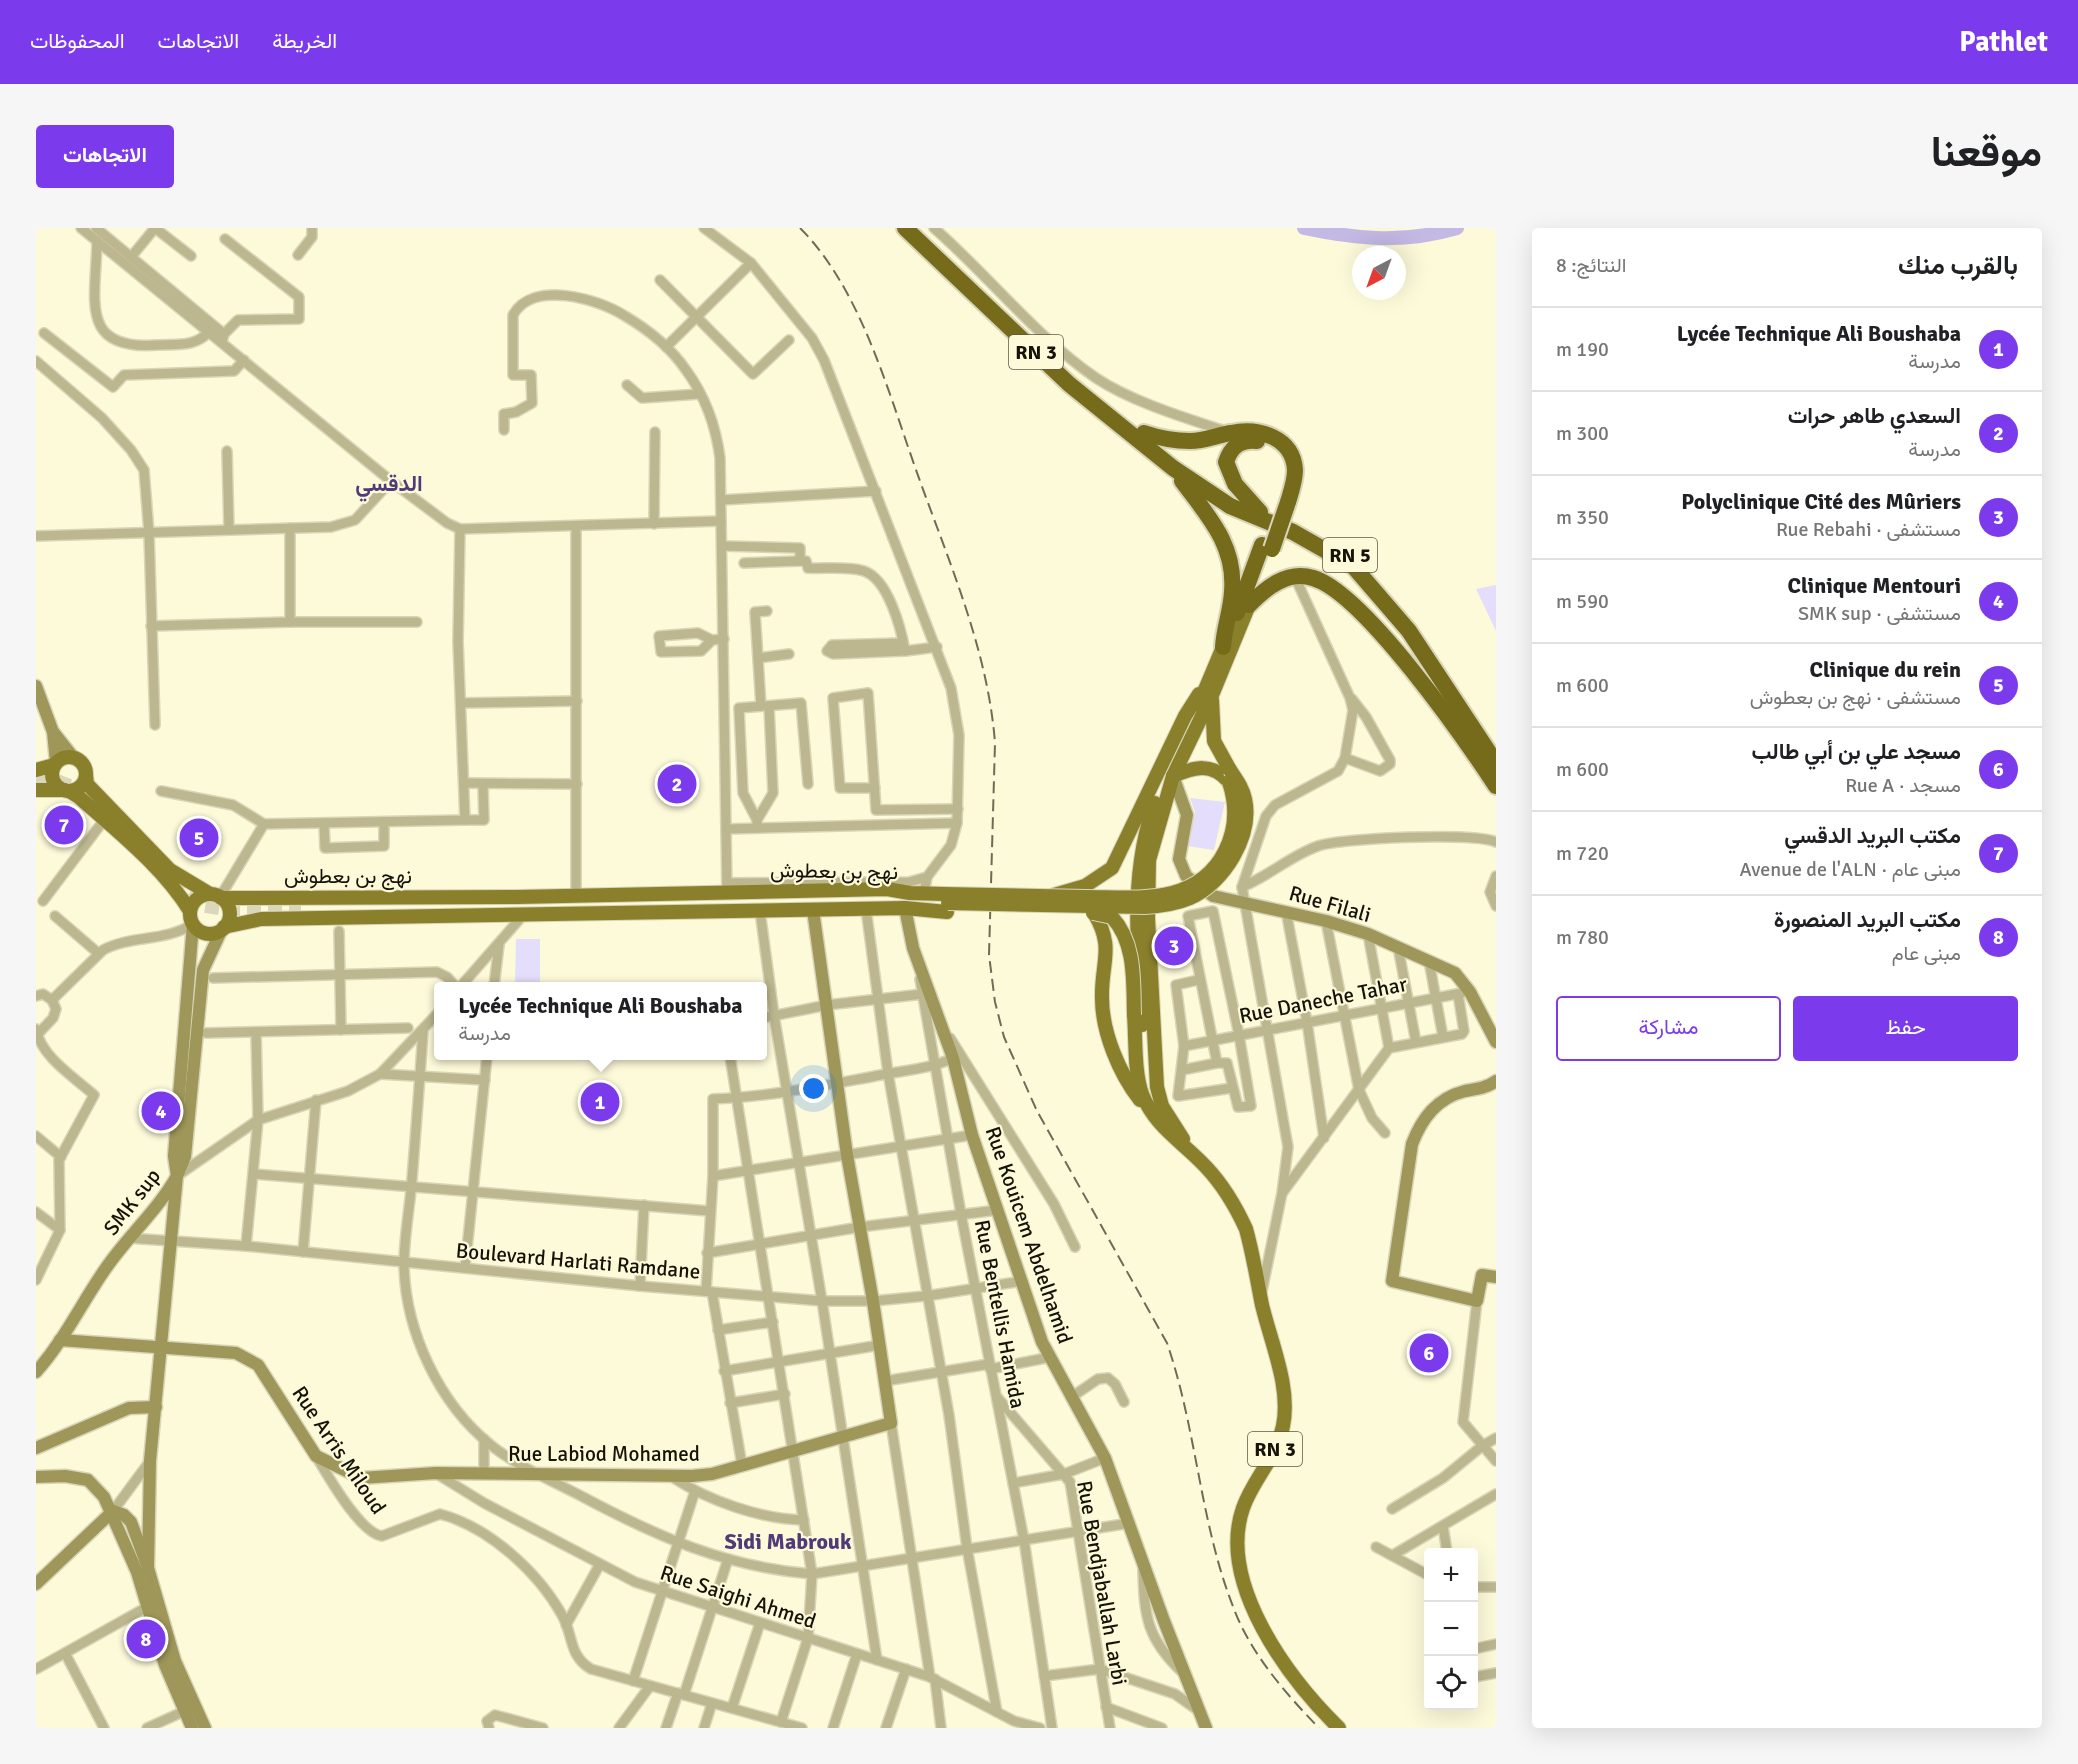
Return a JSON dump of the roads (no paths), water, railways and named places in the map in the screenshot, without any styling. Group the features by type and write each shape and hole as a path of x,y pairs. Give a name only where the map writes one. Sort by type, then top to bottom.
{"highway":[{"name":"RN 3","path":"905,228 1069,384 1173,468 1207,512 1230,556 1232,592 1224,629 1223,647"},
{"name":"RN 3","path":"917,228 1004,312 1144,433 1190,441 1218,438 1230,433 1256,431 1268,434 1287,447 1295,468 1249,605"},
{"name":"RN 5","path":"1144,433 1210,485 1260,512 1335,545 1375,576 1392,594 1496,744"},
{"name":"RN 3","path":"1260,512 1240,492 1228,472 1226,462 1237,444 1247,440 1261,441 1272,445 1280,454 1284,466 1284,501"},
{"name":"RN 5","path":"1173,468 1230,506 1293,532 1353,566 1409,631 1496,763"},
{"name":"RN 3","path":"1223,647 1267,547"},
{"path":"1249,605 1268,587 1295,577 1311,577 1324,583 1377,629 1442,709 1496,786"}],"main road":[{"name":"RN 3","path":"1192,1153 1162,1106 1154,1059 1149,860 1173,776 1212,695 1249,605"},
{"name":"RN 3","path":"1223,647 1148,823 1138,877 1139,969 1146,1080 1156,1110 1192,1153 1207,1167 1236,1208 1246,1229 1283,1392 1283,1425 1274,1452 1244,1506 1237,1530 1236,1553 1251,1600 1280,1658 1319,1708 1339,1728"},
{"name":"RN 3","path":"1052,896 1085,886 1112,867 1185,716 1208,678"},
{"path":"863,909 904,908 922,902 1145,907 1169,905 1191,898 1207,888 1221,874 1233,856 1241,838 1246,814 1245,799 1229,776 1214,741 1212,695"},
{"path":"36,770 55,764 65,757 73,757 84,764 87,784 170,870 217,896 229,912 223,928 214,933 204,933 192,920 175,889 104,820 53,780 55,764"},
{"path":"1173,776 1198,767 1229,776"},
{"path":"72,795 82,785 86,775"},
{"path":"947,903 1052,896 1170,894 1196,882 1218,862 1233,830 1236,814 1229,776"},
{"path":"36,790 72,795"},
{"name":"نهج بن بعطوش","path":"217,896 576,895 727,887 887,889 910,893"},
{"path":"910,893 924,893 947,903 1094,913 1112,917 1126,936 1133,979 1139,1082 1150,1112"},
{"name":"نهج بن بعطوش","path":"863,909 803,906 302,907 895,898 910,893"},
{"path":"192,920 199,897 217,896"},
{"name":"نهج بن بعطوش","path":"223,928 261,919 863,909"},
{"path":"1094,913 1106,936 1101,995 1103,1017 1112,1047 1132,1090 1158,1124 1192,1153"}],"street":[{"path":"81,228 210,332 223,338"},
{"path":"96,228 223,338 244,360 391,481 447,523 460,529 721,521"},
{"path":"131,257 155,228 191,255"},
{"path":"298,255 312,237 312,228"},
{"path":"704,228 751,263 806,330 825,360 951,688 958,722 957,824 951,845 927,878 924,893"},
{"path":"934,228 1030,322 1096,378 1118,391 1230,433"},
{"path":"223,338 238,320 299,319 299,297 225,239"},
{"path":"97,241 96,312 100,327 107,336 115,342 133,347 198,343 210,332"},
{"path":"666,347 751,263"},
{"path":"660,280 753,374 789,340"},
{"path":"504,430 504,414 516,412 532,403 531,375 513,375 513,315 518,306 527,299 541,295 564,295 598,304 623,314 666,347 686,370 717,435 721,500 727,887 909,882 927,878"},
{"path":"44,333 113,387 124,375 234,371 244,360"},
{"path":"36,361 102,418 140,460 146,483 149,533 155,725"},
{"path":"627,385 642,398 699,394"},
{"path":"654,524 655,432"},
{"path":"228,451 230,530"},
{"path":"36,536 331,527 355,520 391,481"},
{"path":"721,500 812,491 876,490"},
{"path":"576,526 576,895"},
{"path":"290,528 290,622"},
{"path":"460,529 458,642 465,820"},
{"path":"722,546 800,548 800,561"},
{"path":"744,563 806,561 808,568 863,571 878,578 894,611 904,647"},
{"path":"1260,1296 1282,1193 1288,1148 1242,894 1266,816 1275,805 1338,771 1345,758 1353,710 1350,698 1295,577"},
{"path":"757,824 773,793 755,612 767,611"},
{"path":"152,626 290,622 417,622"},
{"path":"712,640 701,651 661,652 659,636 698,633 712,640 724,639"},
{"path":"861,649 937,647"},
{"path":"758,658 789,654"},
{"path":"36,689 53,732 73,757"},
{"path":"874,788 840,788 832,698 868,693 876,810 958,809"},
{"path":"1345,758 1380,771 1387,768 1390,760 1366,717 1350,698"},
{"path":"461,703 577,701"},
{"path":"757,824 743,793 739,708 801,703 808,784"},
{"path":"53,732 55,764"},
{"path":"1162,810 1173,805 1184,807 1173,776"},
{"path":"464,783 577,784"},
{"path":"161,791 233,805 264,824 484,820 483,784"},
{"name":"Rue Filali","path":"1184,807 1187,815 1179,859 1186,876 1213,896 1242,894 1286,911 1368,934 1455,973 1464,993 1496,1042"},
{"path":"43,901 104,820"},
{"path":"324,823 325,848 384,846 384,822"},
{"path":"217,896 264,824"},
{"path":"726,829 757,824 957,824"},
{"path":"1242,894 1300,854 1320,845 1341,842 1462,838 1482,838 1496,842"},
{"path":"1496,876 1490,892 1496,906"},
{"name":"Rue Kouicem Abdelhamid","path":"904,908 926,992 953,1058 972,1135 1042,1342 1105,1458 1206,1728"},
{"path":"863,909 900,1146 949,1415 967,1548 998,1712"},
{"path":"760,910 774,1015 822,1301 841,1437 877,1660"},
{"path":"812,910 847,1155 880,1345 911,1558 941,1728"},
{"path":"1182,1070 1227,1063 1238,1107 1252,1104 1213,911 1188,916 1198,980 1217,1063"},
{"path":"1286,911 1307,1022 1324,1138"},
{"path":"466,982 524,914"},
{"path":"55,916 98,953"},
{"path":"52,1000 98,953 112,945 177,933 192,920"},
{"name":"SMK sup","path":"36,1372 60,1340 99,1278 128,1238 165,1196 177,1176 174,1156 192,920"},
{"path":"1326,921 1359,1090 1372,1118 1385,1133"},
{"path":"148,1568 150,1461 163,1348 177,1176 185,1157 203,970 223,928"},
{"path":"339,931 341,1030"},
{"path":"1368,934 1389,1048"},
{"path":"495,982 499,945"},
{"path":"1398,946 1416,1042"},
{"path":"1429,961 1443,1037"},
{"path":"213,978 437,972 451,982"},
{"path":"1198,980 1176,985 1184,1046 1178,1096 1232,1088"},
{"path":"767,1017 827,1005 926,992"},
{"name":"Rue Bentellis Hamida","path":"926,992 961,1214 1024,1540 1052,1728"},
{"path":"1282,1193 1389,1048 1462,1034 1464,1031 1464,993"},
{"name":"Rue Daneche Tahar","path":"1184,1046 1381,1006 1464,993"},
{"path":"36,996 43,994 56,1006 55,1016 36,1032 44,1049 94,1095 59,1160 60,1230 36,1280"},
{"path":"177,1176 258,1120 362,1085 380,1074 434,1018"},
{"path":"941,1025 1054,1204 1075,1247"},
{"path":"206,1033 408,1028"},
{"path":"423,1030 404,1262 408,1302 426,1359 459,1413 484,1439 517,1462 627,1521 677,1543 759,1568 813,1574 1130,1523"},
{"path":"246,1246 258,1120 256,1032"},
{"path":"741,1465 709,1291 707,1253 712,1176 713,1099 737,1098 838,1083 936,1066 953,1058"},
{"path":"465,1268 488,1060"},
{"path":"731,1060 813,1574 808,1638 773,1723"},
{"path":"380,1074 485,1080"},
{"path":"1477,1301 1392,1281 1412,1144 1419,1125 1442,1101 1454,1094 1490,1086 1496,1081"},
{"path":"303,1252 316,1100"},
{"path":"712,1176 972,1135"},
{"path":"36,1136 61,1156"},
{"path":"254,1174 709,1211"},
{"path":"640,1286 644,1206"},
{"path":"707,1253 761,1246 913,1219 998,1210"},
{"path":"36,1212 60,1230"},
{"name":"Boulevard Harlati Ramdane","path":"128,1238 246,1246 640,1286 822,1301 873,1301 926,1296 1023,1281"},
{"path":"1496,1276 1482,1275 1463,1422 1496,1461"},
{"path":"718,1330 774,1322"},
{"name":"Rue Arris Miloud","path":"60,1340 236,1353 249,1358 258,1365 269,1380 316,1456 354,1511 375,1535 382,1536 440,1514 459,1521 495,1542 516,1559 556,1605 580,1662 591,1669 732,1708 773,1723 802,1728"},
{"path":"724,1371 880,1345"},
{"path":"885,1381 1051,1357"},
{"path":"1073,1396 1098,1379 1108,1378 1115,1384 1124,1402"},
{"path":"730,1403 785,1394"},
{"name":"Rue Bendjaballah Larbi","path":"997,1397 1070,1482 1110,1728"},
{"path":"36,1448 129,1408 156,1407"},
{"name":"Rue Labiod Mohamed","path":"316,1456 361,1478 436,1473 670,1476 712,1474 891,1423"},
{"path":"1392,1509 1443,1478 1482,1446 1496,1438"},
{"path":"484,1439 484,1474"},
{"path":"1013,1483 1064,1474 1105,1458"},
{"path":"36,1584 113,1511 150,1461"},
{"name":"Rue Saighi Ahmed","path":"436,1473 484,1503 635,1582 932,1678 998,1712 1015,1724 1040,1728"},
{"path":"36,1477 65,1476 88,1480 101,1492 113,1511 149,1606 165,1665 190,1709 205,1728"},
{"path":"670,1476 695,1491 770,1517 804,1520"},
{"path":"633,1681 695,1491"},
{"path":"1393,1555 1496,1494"},
{"path":"113,1511 124,1515 130,1522 148,1568 190,1709 192,1728"},
{"path":"1443,1526 1446,1548"},
{"path":"1376,1547 1424,1573"},
{"path":"666,1728 681,1694 728,1559"},
{"path":"566,1625 600,1564"},
{"path":"1478,1587 1496,1587"},
{"path":"36,1669 149,1606"},
{"path":"732,1708 760,1623"},
{"path":"1478,1648 1496,1644"},
{"path":"65,1653 104,1728"},
{"path":"832,1728 857,1654"},
{"path":"886,1728 906,1669"},
{"path":"1044,1676 1100,1669 1175,1694 1199,1711"},
{"path":"1478,1676 1496,1674"},
{"path":"619,1728 651,1686"},
{"path":"704,1728 712,1703"},
{"path":"1106,1707 1159,1728"},
{"path":"147,1728 190,1709"},
{"path":"489,1728 488,1718 499,1715 543,1728"}],"waterway":[{"path":"1304,228 1343,235 1380,238 1418,236 1457,228"}],"tunnel":[{"path":"36,778 49,778 80,790"},
{"path":"173,880 201,905 230,910 301,910"}],"railway":[{"path":"800,228 822,254 841,283 872,347 956,578 985,676 995,743 989,955 995,1002 1004,1037 1037,1111 1167,1343 1185,1409 1213,1544 1241,1626 1270,1673 1319,1728"}],"place":[{"name":"السعدي طاهر حرات","path":"677,784"},
{"name":"مكتب البريد الدقسي","path":"64,825"},
{"name":"Clinique du rein","path":"199,838"},
{"name":"Polyclinique Cité des Mûriers","path":"1174,946"},
{"name":"Lycée Technique Ali Boushaba","path":"600,1102"},
{"name":"Clinique Mentouri","path":"161,1111"},
{"name":"مسجد علي بن أبي طالب","path":"1429,1353"},
{"name":"مكتب البريد المنصورة","path":"146,1639"}],"district":[{"name":"الدقسي","path":"389,483"},
{"name":"Sidi Mabrouk","path":"788,1541"}]}
